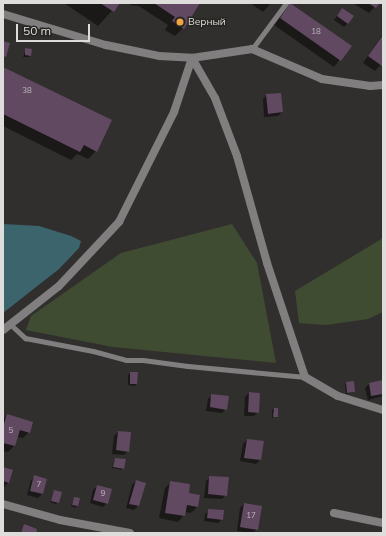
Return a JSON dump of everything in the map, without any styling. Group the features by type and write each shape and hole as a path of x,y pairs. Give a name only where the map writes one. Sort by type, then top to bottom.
{"street":[{"path":"3,14 106,45 160,56 192,58 252,49 322,79 370,86 383,85"},
{"path":"6,327 59,286 119,222 174,112 192,58"},
{"path":"192,58 215,98 237,156 267,263 305,377 338,396 383,410"},
{"path":"3,504 60,520 130,533"},
{"path":"334,513 383,523"}],"lane":[{"path":"252,49 286,3"},
{"path":"6,327 25,338 93,351 126,360 143,360 188,366 305,377"}],"green space":[{"path":"232,224 257,263 276,363 113,347 26,330 31,316 121,253"},
{"path":"383,238 383,312 368,319 326,325 299,323 295,291"}],"water":[{"path":"3,224 39,226 71,236 81,241 79,248 59,269 3,313"}],"building":[{"path":"100,3 120,3 114,12"},
{"path":"154,3 200,3 184,29 172,21 175,17"},
{"path":"290,3 352,46 341,61 280,18"},
{"path":"368,3 380,3 376,8"},
{"path":"342,8 354,16 348,24 337,16"},
{"path":"383,35 383,64 382,66 368,56"},
{"path":"3,41 10,43 6,57 3,56"},
{"path":"25,48 32,49 31,56 25,55"},
{"path":"3,67 112,120 97,152 84,145 80,152 3,114"},
{"path":"281,93 283,112 268,114 266,94"},
{"path":"130,372 138,372 137,384 130,384"},
{"path":"383,380 383,394 371,396 369,383"},
{"path":"354,381 355,392 347,393 346,382"},
{"path":"249,392 260,393 259,413 248,412"},
{"path":"211,394 229,396 227,410 210,407"},
{"path":"274,408 278,408 278,417 273,417"},
{"path":"7,414 33,422 30,433 20,430 15,446 3,443 3,427"},
{"path":"118,431 131,432 129,452 116,450"},
{"path":"247,439 264,441 261,460 244,458"},
{"path":"115,458 126,459 124,469 113,467"},
{"path":"3,467 13,470 9,483 3,481"},
{"path":"34,475 47,479 43,494 30,491"},
{"path":"209,476 229,477 227,496 208,494"},
{"path":"136,480 146,483 139,506 129,504"},
{"path":"170,481 190,484 189,493 200,495 198,507 187,505 185,516 165,513"},
{"path":"97,485 112,489 108,504 93,500"},
{"path":"54,490 62,492 59,503 51,501"},
{"path":"74,497 80,498 78,506 72,505"},
{"path":"244,503 262,506 258,530 240,527"},
{"path":"208,509 224,510 223,520 207,518"},
{"path":"24,524 37,529 36,533 21,533"}],"place":[{"name":"Верный","path":"180,22"}]}
